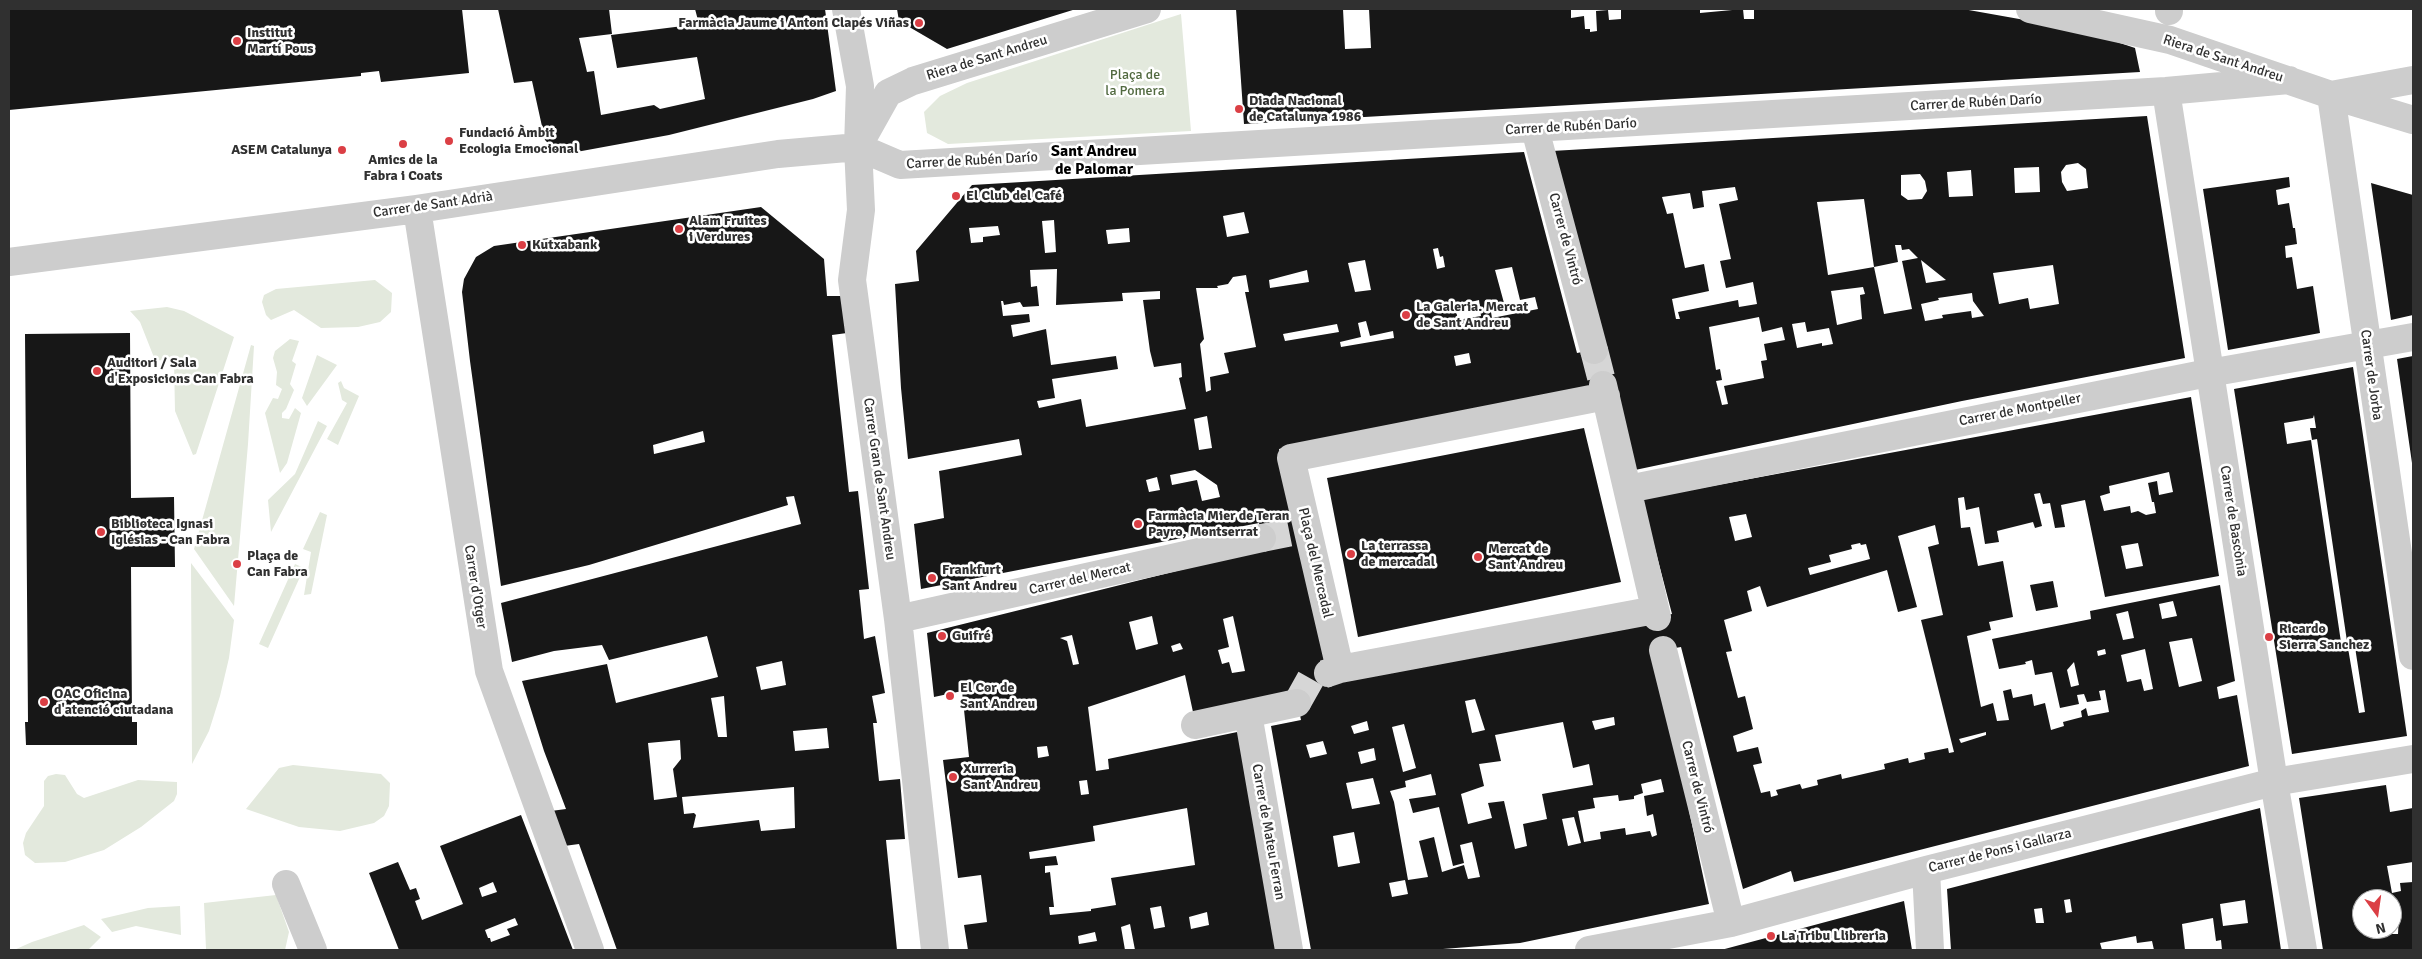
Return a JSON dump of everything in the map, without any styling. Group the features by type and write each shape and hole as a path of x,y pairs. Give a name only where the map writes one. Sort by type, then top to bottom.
{"street":[{"name":"Carrer Gran de Sant Andreu","path":"846,9 860,86 858,146 861,210 852,280 898,619 935,950"},
{"name":"Riera de Sant Andreu","path":"858,146 888,93 913,81 1147,9"},
{"name":"Riera de Sant Andreu","path":"2030,9 2170,40 2331,95 2413,120"},
{"name":"Carrer de Rubén Darío","path":"858,146 900,165 2166,91 2289,80"},
{"path":"2331,95 2413,80"},
{"name":"Carrer de Bascònia","path":"2166,91 2274,782 2303,950"},
{"name":"Carrer de Jorba","path":"2331,95 2367,345 2404,543 2413,656"},
{"name":"Carrer de Vintró","path":"1535,129 1594,350"},
{"name":"Carrer de Sant Adrià","path":"9,262 417,209 778,154 858,146"},
{"name":"Carrer d'Otger","path":"417,209 489,671 590,950"},
{"name":"Carrer de Montpeller","path":"1628,489 2210,373 2413,337"},
{"name":"Plaça del Mercadal","path":"1604,390 1628,489 1656,614 1334,671 1302,530 1291,458 1604,390"},
{"name":"Carrer del Mercat","path":"898,619 1262,538"},
{"name":"Carrer de Vintró","path":"1663,650 1731,923"},
{"path":"1195,725 1297,703"},
{"name":"Carrer de Mateu Ferran","path":"1248,714 1289,950"},
{"name":"Carrer de Pons i Gallarza","path":"1589,950 1731,923 1926,870 2274,782 2413,759"},
{"path":"1926,870 1930,950"},
{"path":"286,884 314,950"}],"green space":[{"name":"Plaça de la Pomera","path":"1181,14 1191,131 948,144 927,133 924,112 940,96 967,83"},
{"path":"375,280 392,293 391,312 380,322 358,327 321,328 294,310 271,320 266,315 262,302 264,295 276,289"},
{"path":"167,307 184,311 234,337 196,454 193,455 175,411 174,361 155,360 140,322 130,311"},
{"path":"290,339 299,341 292,361 296,364 290,384 294,390 286,409 282,413 282,418 289,419 295,408 301,413 287,463 280,473 265,413 273,398 278,399 282,389 276,385 277,372 273,358 275,351"},
{"path":"251,345 254,346 248,444 234,606 194,549"},
{"path":"317,355 337,365 307,406 302,398"},
{"path":"341,381 344,388 359,396 338,445 327,439 347,403 342,400 338,383"},
{"path":"318,421 327,426 271,532 268,500 295,474"},
{"path":"320,512 327,515 311,594 304,595 311,552 303,549"},
{"path":"191,563 234,620 229,658 220,696 209,731 192,764"},
{"path":"295,564 304,568 268,648 259,644"},
{"path":"293,765 381,774 390,783 389,806 384,816 374,823 340,831 299,827 246,809 279,768"},
{"path":"56,774 65,775 77,794 84,798 138,780 177,782 177,794 174,801 141,827 104,850 65,862 35,863 25,855 23,843 26,833 44,806 44,781 48,776"},
{"path":"276,895 289,932 285,950 206,949 204,903"},
{"path":"180,906 181,935 136,926 112,932 101,919 148,908"},
{"path":"84,925 101,937 88,950 14,950 32,942"}],"building":[{"name":"Institut Martí Pous","path":"9,9 462,9 469,73 381,82 379,71 361,73 361,76 9,110"},
{"path":"498,9 609,9 612,34 579,38 587,72 594,71 601,115 654,105 660,109 705,99 697,57 617,68 611,35 699,24 695,9 825,9 836,91 813,99 669,135 560,155 545,140 532,81 514,83"},
{"path":"897,9 1076,9 947,49 899,21"},
{"path":"1236,9 1343,9 1345,49 1371,48 1369,9 1571,9 1571,18 1584,16 1585,29 1590,29 1590,32 1597,31 1596,11 1608,10 1609,20 1621,19 1621,9 1700,9 1700,13 1743,9 1744,19 1754,19 1754,9 1963,9 2081,30 2135,48 2140,72 1244,124"},
{"path":"2147,116 2185,358 1962,401 1635,470 1612,382 1279,449 1328,673 1606,627 1672,614 1642,499 2191,397 2219,576 2105,597 2085,500 2061,505 2065,527 2055,528 2050,503 2043,504 2040,493 2034,494 2042,526 2035,528 2033,522 1997,531 1999,542 1985,544 1979,507 1966,510 1964,497 1958,498 1961,528 1970,527 1978,566 2003,561 2013,617 1989,622 1991,630 1967,636 1981,707 1993,703 1997,721 2009,720 2003,691 2011,689 2013,698 2032,694 2034,706 2045,703 2051,730 2064,726 2063,722 2082,717 2081,711 2086,708 2088,716 2109,712 2105,690 2099,691 2101,700 2087,702 2084,694 2077,695 2079,704 2060,708 2052,672 2035,675 2032,660 2025,662 2026,664 1999,669 1992,639 2091,619 2090,611 2220,585 2235,681 2217,687 2219,699 2237,695 2249,766 1794,882 1791,871 1743,889 1681,647 1651,652 1684,787 1709,904 1520,943 1430,950 1311,950 1271,726 1301,720 1295,691 1193,712 1185,675 1088,707 1096,771 1109,769 1108,759 1242,731 1276,950 1135,950 1130,924 1121,927 1125,950 968,950 964,925 987,922 981,875 958,878 943,760 969,757 962,691 934,697 927,633 1265,549 1259,523 921,589 914,524 944,518 939,471 1022,455 1019,439 908,459 901,388 895,284 919,281 916,251 972,185 1524,152 1577,353 1603,348 1552,151","holes":["2078,163 2086,169 2088,188 2067,191 2062,182 2061,172 2066,165","2039,167 2040,192 2015,193 2014,168","1971,170 1973,196 1949,197 1947,172","1920,174 1925,181 1927,191 1922,199 1908,200 1901,195 1901,175","1735,187 1738,200 1719,204 1731,259 1720,261 1726,288 1753,282 1757,304 1739,307 1738,300 1678,312 1680,319 1676,319 1672,299 1709,291 1704,264 1685,268 1673,213 1667,214 1662,197 1690,193 1693,209 1704,207 1702,191","1864,199 1874,267 1828,275 1817,202","1244,212 1249,233 1227,237 1223,216","1054,220 1056,252 1045,253 1042,221","998,226 1000,235 983,237 983,242 971,243 969,228","1129,228 1130,242 1108,244 1106,230","1895,245 1901,245 1902,250 1909,249 1918,258 1902,261 1912,309 1884,314 1874,267 1898,262","1438,248 1440,257 1443,256 1445,267 1437,269 1433,249","1365,260 1371,290 1355,292 1348,263","1921,260 1946,280 1926,283","2053,265 2059,304 2030,309 2028,298 1999,304 1993,273","1512,267 1520,300 1535,297 1538,309 1492,318 1490,306 1504,303 1495,270","1057,269 1056,305 1123,301 1122,293 1160,291 1160,299 1143,300 1150,351 1154,367 1181,363 1182,377 1179,378 1186,409 1086,427 1081,399 1039,408 1037,401 1055,398 1052,379 1118,369 1116,356 1051,365 1046,329 1013,337 1011,325 1030,322 1029,314 1003,316 1001,301 1003,301 1004,305 1020,302 1023,307 1039,306 1037,286 1031,287 1030,270","1307,270 1309,282 1270,288 1269,280","1246,275 1249,292 1245,292 1256,347 1224,353 1229,373 1210,377 1211,390 1206,392 1200,344 1204,339 1196,288 1218,288 1217,286 1228,284 1233,277","1863,287 1865,294 1860,295 1862,319 1837,325 1831,291","1972,293 1973,301 1984,316 1972,318 1971,311 1942,315 1943,318 1925,321 1921,304 1939,300 1938,298","1479,300 1481,316 1458,320 1455,306","1759,317 1762,332 1782,327 1785,340 1764,344 1767,360 1761,361 1764,378 1724,386 1728,404 1722,405 1716,381 1722,380 1720,369 1716,370 1709,327","1366,321 1370,336 1393,331 1394,338 1341,347 1340,342 1361,337 1358,323","1805,322 1807,332 1829,328 1833,344 1822,346 1822,343 1797,348 1792,324","1337,324 1339,332 1285,341 1283,334","1469,353 1471,363 1456,366 1454,356","1207,416 1212,448 1199,450 1194,419","1195,470 1217,485 1220,497 1202,501 1197,480 1172,485 1170,475","2169,472 2173,492 2159,495 2157,481 2148,483 2156,513 2146,515 2138,511 2131,513 2130,506 2104,511 2100,496 2110,493 2109,486","1157,477 1160,490 1149,492 1146,480","1746,514 1752,537 1735,541 1729,517","1935,525 1939,544 1928,547 1943,615 1921,620 1954,752 1949,753 1948,748 1924,753 1925,759 1909,763 1908,758 1884,764 1885,769 1842,779 1841,774 1817,780 1818,785 1802,789 1800,784 1776,790 1778,795 1771,797 1770,791 1761,793 1753,765 1762,763 1758,747 1737,752 1733,736 1753,729 1745,696 1738,698 1726,652 1732,651 1724,620 1752,611 1747,591 1760,586 1767,607 1887,570 1898,612 1917,607 1898,536","2138,543 2143,566 2126,569 2121,546","1866,544 1870,559 1810,575 1808,568 1831,562 1829,555 1852,549 1851,545","2173,601 2177,616 2162,619 2159,604","2128,611 2134,638 2123,640 2116,614","1152,616 1158,644 1136,650 1129,622","1233,616 1245,671 1232,673 1229,662 1222,664 1218,650 1229,647 1223,619","1072,635 1079,664 1073,665 1067,641 1060,638","2192,638 2202,681 2179,687 2169,642","1180,643 1183,649 1173,652 1171,646","2105,649 2106,654 2098,656 2097,651","2145,649 2153,689 2144,691 2141,679 2127,682 2121,655","2074,662 2079,685 2071,687 2067,670","1475,699 1485,730 1472,733 1465,701","1614,717 1615,725 1595,730 1592,721","1367,721 1369,730 1354,734 1351,726","1563,722 1573,768 1589,764 1593,785 1542,794 1547,819 1523,824 1527,846 1515,849 1504,801 1488,803 1492,818 1468,824 1461,794 1484,786 1479,764 1501,761 1495,735","1404,724 1416,768 1403,772 1392,727","1986,732 1986,735 1961,743 1959,739","1323,741 1327,754 1310,758 1306,745","1047,746 1049,756 1038,758 1037,747","1374,748 1376,760 1361,764 1358,752","1431,774 1436,795 1409,799 1413,813 1439,807 1453,866 1464,863 1460,845 1472,842 1480,877 1468,879 1464,865 1442,872 1434,837 1419,841 1428,877 1408,880 1394,802 1390,791 1406,787 1405,781","1373,778 1380,804 1352,809 1346,783","1661,779 1664,792 1644,796 1647,816 1653,814 1657,835 1652,837 1650,831 1626,835 1625,828 1600,832 1601,839 1584,842 1578,811 1595,808 1593,798 1618,795 1619,801 1634,799 1634,796 1643,793 1641,784","1087,780 1089,794 1081,795 1079,781","1018,782 1019,788 1003,791 1002,784","1187,808 1195,865 1111,878 1116,905 1091,909 1091,911 1050,915 1049,907 1054,907 1050,872 1045,873 1045,866 1058,865 1056,856 1030,859 1029,852 1095,841 1093,826","1574,817 1581,843 1568,846 1562,819","1354,832 1360,863 1338,867 1333,836","1405,880 1408,894 1392,897 1389,883","1161,906 1165,927 1154,929 1150,908","1207,912 1209,925 1191,929 1189,917","1095,932 1097,941 1079,944 1078,936"]},
{"path":"2289,177 2290,187 2276,190 2278,205 2289,203 2293,228 2295,228 2297,244 2285,246 2286,258 2292,257 2297,289 2313,286 2320,333 2228,350 2203,189"},
{"path":"2371,183 2413,195 2413,315 2391,320"},
{"path":"761,207 824,259 827,296 845,296 847,333 832,335 849,492 858,491 869,589 859,590 864,639 875,636 885,693 872,696 877,723 873,723 879,781 900,779 905,839 886,840 897,950 617,950 579,844 564,846 551,811 566,809 544,751 522,681 607,664 616,703 718,677 707,636 609,660 602,645 554,651 512,662 501,603 801,524 794,496 786,497 788,505 589,565 501,586 462,292 464,279 476,257 494,246","holes":["703,431 705,442 654,454 653,445","782,661 786,685 761,690 756,667","724,696 727,737 718,737 711,698","827,728 829,748 795,751 793,731","680,740 681,759 673,769 677,797 654,800 648,743","794,787 795,828 761,831 759,820 693,828 696,815 694,813 684,814 682,797"]},
{"name":"Biblioteca Ignasi Iglésias - Can Fabra","path":"130,333 131,498 174,497 175,567 131,567 132,722 137,722 137,745 26,745 25,722 28,722 25,334"},
{"path":"2413,356 2413,462 2412,463 2397,359"},
{"path":"2353,367 2407,736 2292,754 2234,389","holes":["2314,415 2316,428 2310,428 2312,440 2317,439 2348,648 2342,649 2311,440 2287,444 2284,423 2313,418","2355,647 2365,712 2359,713 2348,648"]},
{"name":"Mercat de Sant Andreu","path":"1584,428 1621,582 1358,637 1327,478"},
{"path":"2053,581 2058,607 2036,611 2030,585"},
{"path":"2386,785 2390,812 2413,808 2413,862 2387,866 2391,889 2352,889 2352,939 2402,939 2402,889 2400,883 2413,882 2413,950 2323,950 2299,798"},
{"path":"2260,808 2281,950 2222,950 2221,940 2216,941 2213,918 2182,924 2185,950 2154,950 2152,941 2137,943 2136,936 2100,943 2102,950 1951,950 1947,889","holes":["2070,899 2072,912 2066,913 2064,900","2245,900 2248,923 2223,926 2220,904","2042,908 2044,923 2036,923 2034,909"]},
{"path":"521,815 573,950 399,950 369,873 398,862 410,890 416,888 420,899 415,901 422,920 463,904 440,846","holes":["493,882 497,892 482,897 479,888","515,918 518,925 507,929 510,935 491,942 485,930"]},
{"path":"1904,901 1912,950 1721,950"}],"tunnel":[{"path":"1594,350 1603,385"},
{"path":"1262,538 1297,531"},
{"path":"1297,703 1311,678 1328,673"}],"place":[{"name":"Farmàcia Jaume i Antoni Clapés Viñas","path":"919,23"},
{"name":"Institut Martí Pous","path":"237,41"},
{"name":"Diada Nacional de Catalunya 1986","path":"1239,109"},
{"name":"Fundació Àmbit Ecologia Emocional","path":"449,141"},
{"name":"Amics de la Fabra i Coats","path":"403,144"},
{"name":"ASEM Catalunya","path":"342,150"},
{"name":"El Club del Café","path":"956,196"},
{"name":"Alam Fruites i Verdures","path":"679,229"},
{"name":"Kutxabank","path":"522,245"},
{"name":"La Galeria. Mercat de Sant Andreu","path":"1406,315"},
{"name":"Auditori / Sala d'Exposicions Can Fabra","path":"97,371"},
{"name":"Farmàcia Mier de Teran Payro, Montserrat","path":"1138,524"},
{"name":"Biblioteca Ignasi Iglésias - Can Fabra","path":"101,532"},
{"name":"La terrassa de mercadal","path":"1351,554"},
{"name":"Mercat de Sant Andreu","path":"1478,557"},
{"name":"Plaça de Can Fabra","path":"237,564"},
{"name":"Frankfurt Sant Andreu","path":"932,578"},
{"name":"Guifré","path":"942,636"},
{"name":"Ricardo Sierra Sanchez","path":"2269,637"},
{"name":"El Cor de Sant Andreu","path":"950,696"},
{"name":"OAC Oficina d'atenció ciutadana","path":"44,702"},
{"name":"Xurreria Sant Andreu","path":"953,777"},
{"name":"La Tribu Llibreria","path":"1771,936"}],"district":[{"name":"Sant Andreu de Palomar","path":"1094,161"}]}
